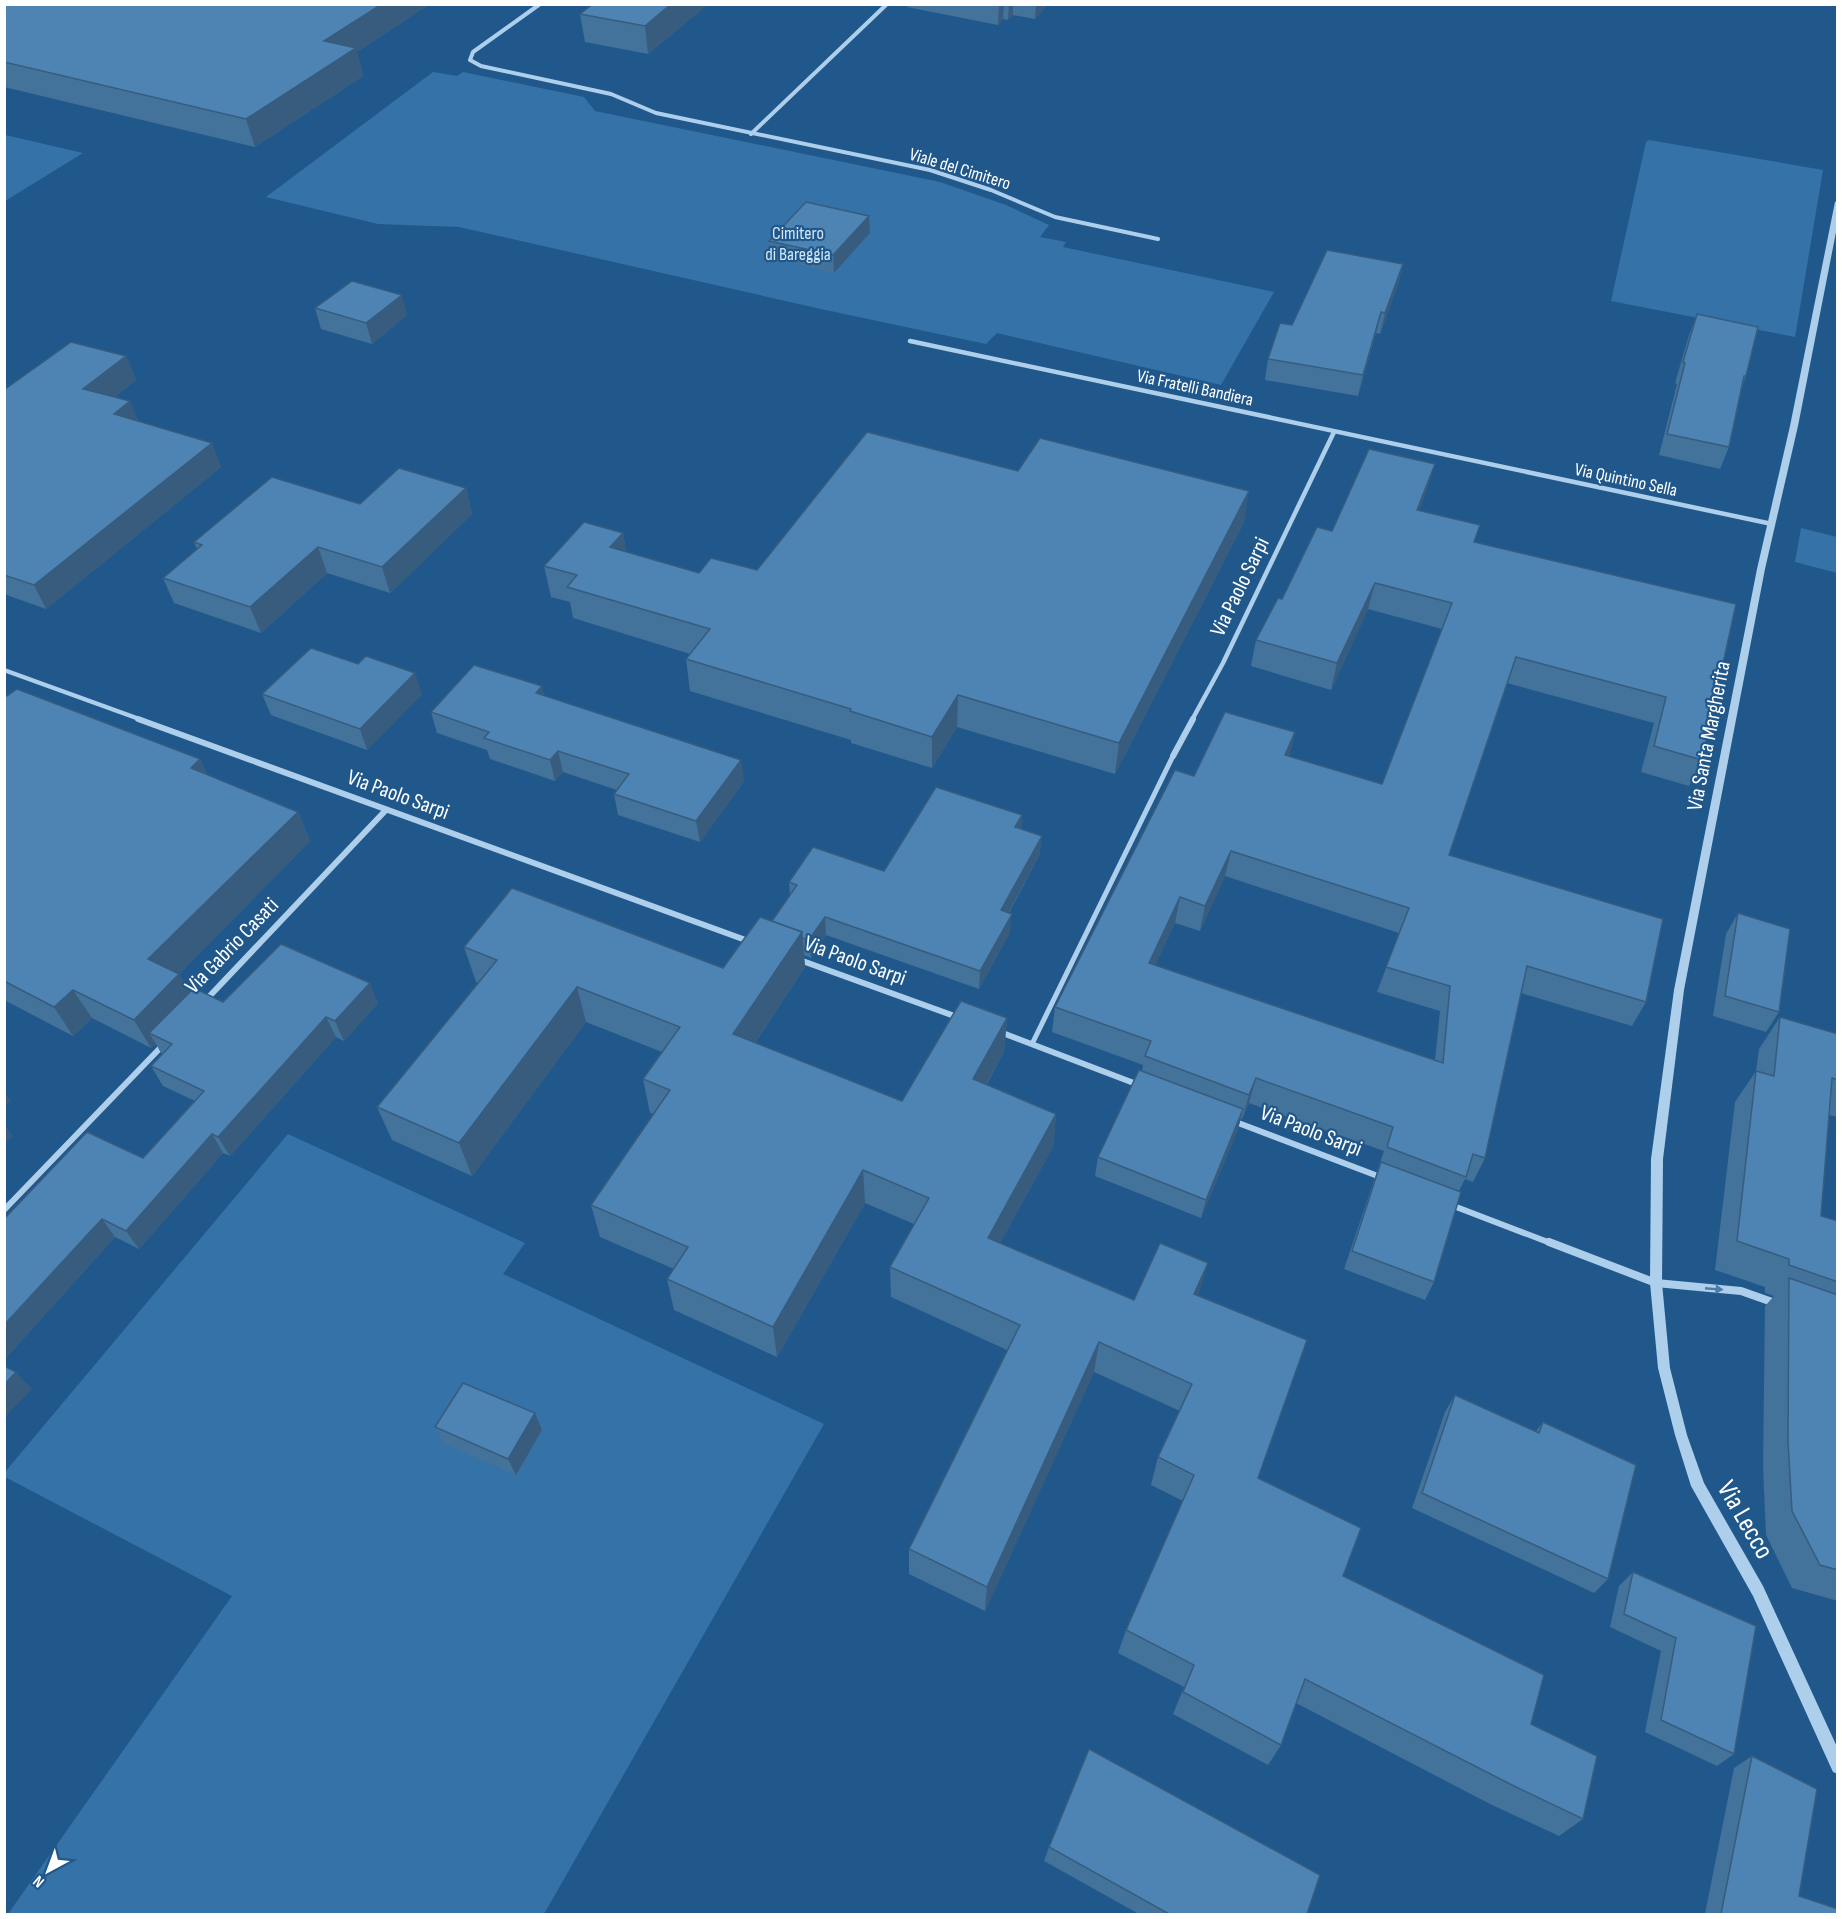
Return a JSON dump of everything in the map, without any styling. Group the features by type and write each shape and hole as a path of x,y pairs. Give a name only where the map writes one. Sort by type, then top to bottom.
{"street":[{"name":"Viale del Cimitero","path":"540,4 473,52 470,60 481,66 611,94 656,113 930,170 991,190 1055,217 1158,239"},
{"path":"751,134 887,4"},
{"name":"Via Santa Margherita","path":"1656,1283 1657,1159 1679,990 1838,202"},
{"name":"Via Fratelli Bandiera","path":"910,341 1475,462"},
{"name":"Via Paolo Sarpi","path":"1173,756 1223,663 1334,432"},
{"name":"Via Quintino Sella","path":"1475,462 1772,524"},
{"name":"Via Paolo Sarpi","path":"4,670 763,946"},
{"path":"1032,1044 1173,756"},
{"name":"Via Gabrio Casati","path":"202,1004 385,810"},
{"name":"Via Paolo Sarpi","path":"785,955 965,1019"},
{"path":"987,1028 1144,1087"},
{"path":"4,1210 169,1038"},
{"name":"Via Paolo Sarpi","path":"1222,1117 1390,1181"},
{"path":"1446,1202 1656,1283 1741,1291 1784,1306"},
{"name":"Via Lecco","path":"1656,1283 1664,1368 1681,1435 1698,1486 1758,1591 1838,1767"}],"green space":[{"name":"Cimitero di Bareggia","path":"433,72 457,76 463,72 584,97 595,111 940,182 1006,205 1049,225 1040,237 1066,242 1063,247 1274,292 1221,385 997,333 986,344 459,227 378,224 266,197"},
{"path":"5,135 83,153 5,201"},
{"path":"1649,140 1823,170 1795,337 1611,301 1646,142"},
{"path":"1801,528 1837,537 1837,573 1795,562"},
{"path":"288,1134 525,1243 503,1274 824,1424 544,1914 8,1914 232,1596 5,1477 5,1472"}],"building":[{"path":"4,4 382,4 324,41 356,48 246,119 4,62"},
{"path":"593,4 671,4 645,26 580,14"},
{"path":"806,202 869,216 833,255 769,241"},
{"path":"1327,250 1403,264 1385,313 1381,312 1363,375 1268,359 1280,323 1292,325"},
{"path":"352,281 402,295 366,323 315,308"},
{"path":"1697,314 1758,327 1746,376 1744,376 1729,447 1667,434 1685,363 1683,362"},
{"path":"71,342 126,356 83,389 130,401 114,414 212,443 34,585 4,575 4,390"},
{"path":"867,432 1018,471 1040,438 1249,491 1119,743 958,695 932,737 850,711 851,709 686,659 710,629 567,587 577,575 544,566 584,522 623,533 610,547 699,573 711,558 757,570"},
{"path":"1369,449 1435,464 1417,510 1480,525 1474,542 1736,604 1702,760 1654,746 1666,697 1516,657 1449,855 1663,919 1646,1002 1527,966 1485,1158 1473,1154 1466,1177 1387,1147 1393,1127 1256,1078 1249,1095 1145,1056 1151,1041 1055,1007 1175,770 1194,776 1225,712 1295,732 1285,755 1382,784 1452,603 1375,583 1337,663 1256,640 1278,598 1282,599 1317,527 1332,531","holes":["1231,851 1409,908 1386,967 1450,986 1443,1063 1149,963 1180,897 1205,906"]},
{"path":"399,468 466,488 382,567 318,547 250,607 163,578 202,545 194,542 272,477 360,504"},
{"path":"311,648 358,664 366,656 415,673 360,729 262,694"},
{"path":"474,665 542,686 536,693 741,760 696,821 614,794 629,774 558,751 550,760 484,738 489,732 431,712"},
{"path":"17,689 200,759 191,768 298,812 148,959 179,974 134,1020 73,990 54,1007 4,981 4,695 7,696"},
{"path":"936,787 1022,815 1015,827 1042,836 1001,910 1012,914 980,971 825,917 809,940 802,938 802,932 772,921 797,885 789,882 813,847 884,871"},
{"path":"512,888 723,968 760,917 802,932 733,1034 902,1101 961,1001 1007,1018 973,1079 1056,1114 988,1238 1134,1300 1160,1243 1208,1263 1194,1294 1307,1340 1258,1478 1361,1528 1343,1576 1544,1675 1531,1724 1597,1756 1583,1819 1305,1679 1281,1745 1183,1692 1194,1665 1126,1630 1194,1475 1158,1457 1192,1384 1099,1342 987,1587 909,1549 1020,1325 890,1267 929,1198 863,1170 773,1327 667,1279 688,1247 591,1205 670,1090 643,1079 680,1027 577,987 459,1143 377,1107 497,960 464,947"},
{"path":"1738,913 1790,929 1779,1012 1725,996"},
{"path":"281,944 370,983 335,1021 326,1017 218,1137 212,1134 126,1231 102,1219 4,1325 4,1219 87,1132 143,1158 204,1091 151,1066 172,1044 149,1033 194,988 223,1002"},
{"path":"1780,1017 1838,1034 1838,1080 1832,1078 1821,1216 1838,1221 1838,1282 1789,1265 1789,1259 1737,1241 1756,1071 1774,1076"},
{"path":"1139,1070 1243,1109 1206,1200 1098,1157"},
{"path":"1381,1162 1461,1192 1434,1282 1352,1251"},
{"path":"1789,1278 1838,1295 1838,1570 1820,1565 1792,1511 1788,1441"},
{"path":"4,1366 16,1372 4,1385"},
{"path":"463,1383 535,1413 508,1459 435,1427"},
{"path":"1455,1395 1539,1433 1543,1422 1636,1465 1608,1579 1422,1493"},
{"path":"1633,1572 1756,1626 1734,1754 1661,1720 1676,1638 1624,1614"},
{"path":"1089,1749 1320,1875 1307,1914 1169,1914 1049,1847"},
{"path":"1752,1756 1817,1789 1799,1896 1838,1909 1838,1914 1721,1914"}]}
